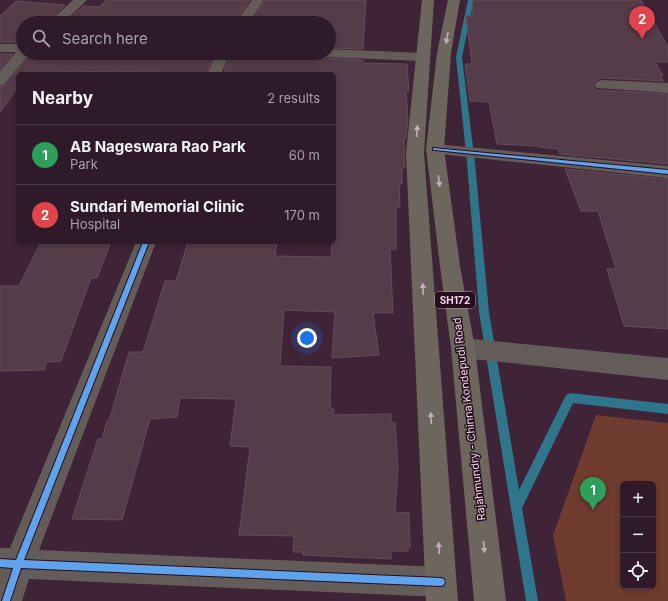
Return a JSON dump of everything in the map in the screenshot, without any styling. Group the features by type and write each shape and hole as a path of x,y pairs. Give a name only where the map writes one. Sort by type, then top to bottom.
{"main road":[{"name":"SH172","path":"428,0 422,57 416,153 441,592"},
{"name":"Rajahmundry - Chinna Kondepudi Road","path":"454,0 444,53 435,149 450,266 463,348 490,601"}],"street":[{"path":"63,16 81,0"},
{"path":"247,16 258,0"},
{"path":"0,48 16,48"},
{"path":"336,54 422,57"},
{"path":"0,82 17,60"},
{"path":"215,72 220,60"},
{"path":"602,85 668,88"},
{"path":"435,149 668,172"},
{"path":"6,601 10,563 145,244"},
{"path":"463,348 668,369"},
{"path":"10,563 441,592"}],"shaded area":[{"path":"596,415 668,423 668,601 566,601 553,535"}],"building":[{"path":"106,0 250,0 239,16 72,16 83,6 99,7"},
{"path":"265,0 366,0 363,49 336,48 336,16 255,16"},
{"path":"473,0 641,0 668,47 668,62 655,62 663,76 660,76 664,81 602,78 592,85 597,90 668,94 668,164 560,154 558,149 538,146 497,144 489,102 470,101 465,64 472,64 466,16 472,16"},
{"path":"16,1 65,5 54,16 16,16 16,42 0,42 0,16"},
{"path":"0,54 13,54 0,69"},
{"path":"336,59 363,60 363,63 407,64 409,91 406,91 408,119 406,138 404,138 405,168 402,168 402,184 399,184 400,207 396,206 396,250 390,249 393,313 373,313 379,355 332,358 335,312 284,310 280,366 331,367 330,403 331,409 334,409 333,415 391,414 391,423 395,422 398,468 395,512 409,513 410,547 408,547 408,551 391,551 391,559 303,555 303,552 293,552 294,536 239,535 250,447 230,446 236,399 180,398 177,417 150,419 122,520 72,519 98,439 102,439 107,421 109,421 129,352 143,352 165,281 176,281 187,244 277,244 275,256 331,257 332,244 336,244 336,72 224,72 228,60 336,60"},
{"path":"26,60 211,60 207,72 16,72"},
{"path":"16,72 16,90 0,112 0,87 6,85"},
{"path":"565,169 668,179 668,329 624,326 607,269 616,269 598,211 581,211"},
{"path":"40,244 110,244 97,278 91,278 61,361 47,362 44,370 0,371 0,286 19,286"}],"waterway":[{"path":"471,0 459,57 471,163 484,312 516,508"},
{"path":"516,508 570,398 668,409"},
{"path":"516,508 532,601"}],"cycle path":[{"path":"435,149 668,172"},
{"path":"6,601 19,563 145,244"},
{"path":"0,563 441,582"}],"place":[{"name":"Sundari Memorial Clinic","path":"642,39"},
{"name":"AB Nageswara Rao Park","path":"593,510"}]}
